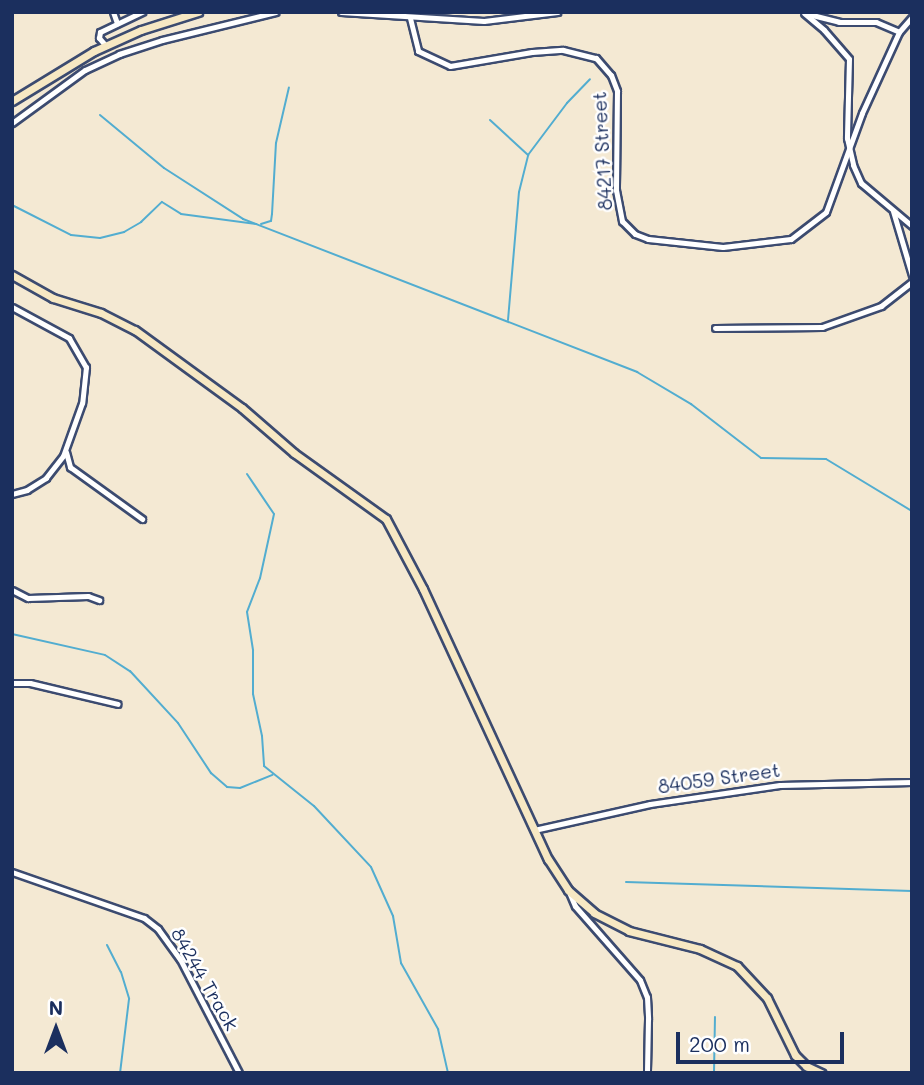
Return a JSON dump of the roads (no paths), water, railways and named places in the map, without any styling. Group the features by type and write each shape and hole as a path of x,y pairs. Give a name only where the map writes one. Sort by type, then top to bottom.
{"street":[{"path":"113,12 117,23"},
{"path":"106,46 99,38 100,32 142,12"},
{"path":"12,101 45,78 114,42 141,30 198,12"},
{"path":"12,122 85,71 119,54 162,40 276,12"},
{"path":"341,12 484,21 557,12"},
{"path":"828,19 835,12"},
{"path":"803,13 828,19 876,22 899,32"},
{"path":"803,13 824,30 849,59 849,151 861,183 912,226"},
{"name":"84217 Street","path":"410,18 418,51 450,66 542,51 580,52 596,58 611,75 619,103 617,205 628,229 648,239 723,247 791,239 826,212 879,73 899,32 912,17"},
{"path":"114,42 119,54"},
{"path":"893,211 912,275"},
{"path":"12,275 52,298 101,313 135,330 242,408 294,453 386,519 423,589 534,830 575,906 640,979 647,997 649,1019 647,1073"},
{"path":"715,328 822,327 881,306 912,282"},
{"path":"12,307 69,338 86,367 82,403 66,449 46,478 27,490 12,494"},
{"path":"66,449 70,467 142,519"},
{"path":"12,590 27,598 88,596 99,600"},
{"path":"12,683 30,683 118,705"},
{"name":"84059 Street","path":"534,830 650,804 780,785 912,782"},
{"name":"84244 Track","path":"12,872 145,918 158,929 180,959 239,1073"},
{"path":"568,890 594,913 629,932 700,949 737,966 767,998 795,1055 808,1069 821,1073"}],"waterway":[{"path":"508,320 519,192 528,155 567,103 590,79"},
{"path":"261,224 271,221 276,143 289,87"},
{"path":"100,115 164,168 243,219 637,372 691,404 761,458 826,459 912,511"},
{"path":"490,120 528,155"},
{"path":"12,205 71,235 100,238 124,232 141,222 162,202 181,214 256,224"},
{"path":"247,474 274,514 260,578 247,612 253,651 253,694 262,736 264,766 314,806 371,867 393,916 401,963 438,1029 448,1073"},
{"path":"12,634 105,655 130,671 178,723 211,773 227,787 240,788 272,775"},
{"path":"626,882 912,891"},
{"path":"107,945 121,972 129,999 120,1073"},
{"path":"714,1073 715,1017"}]}
